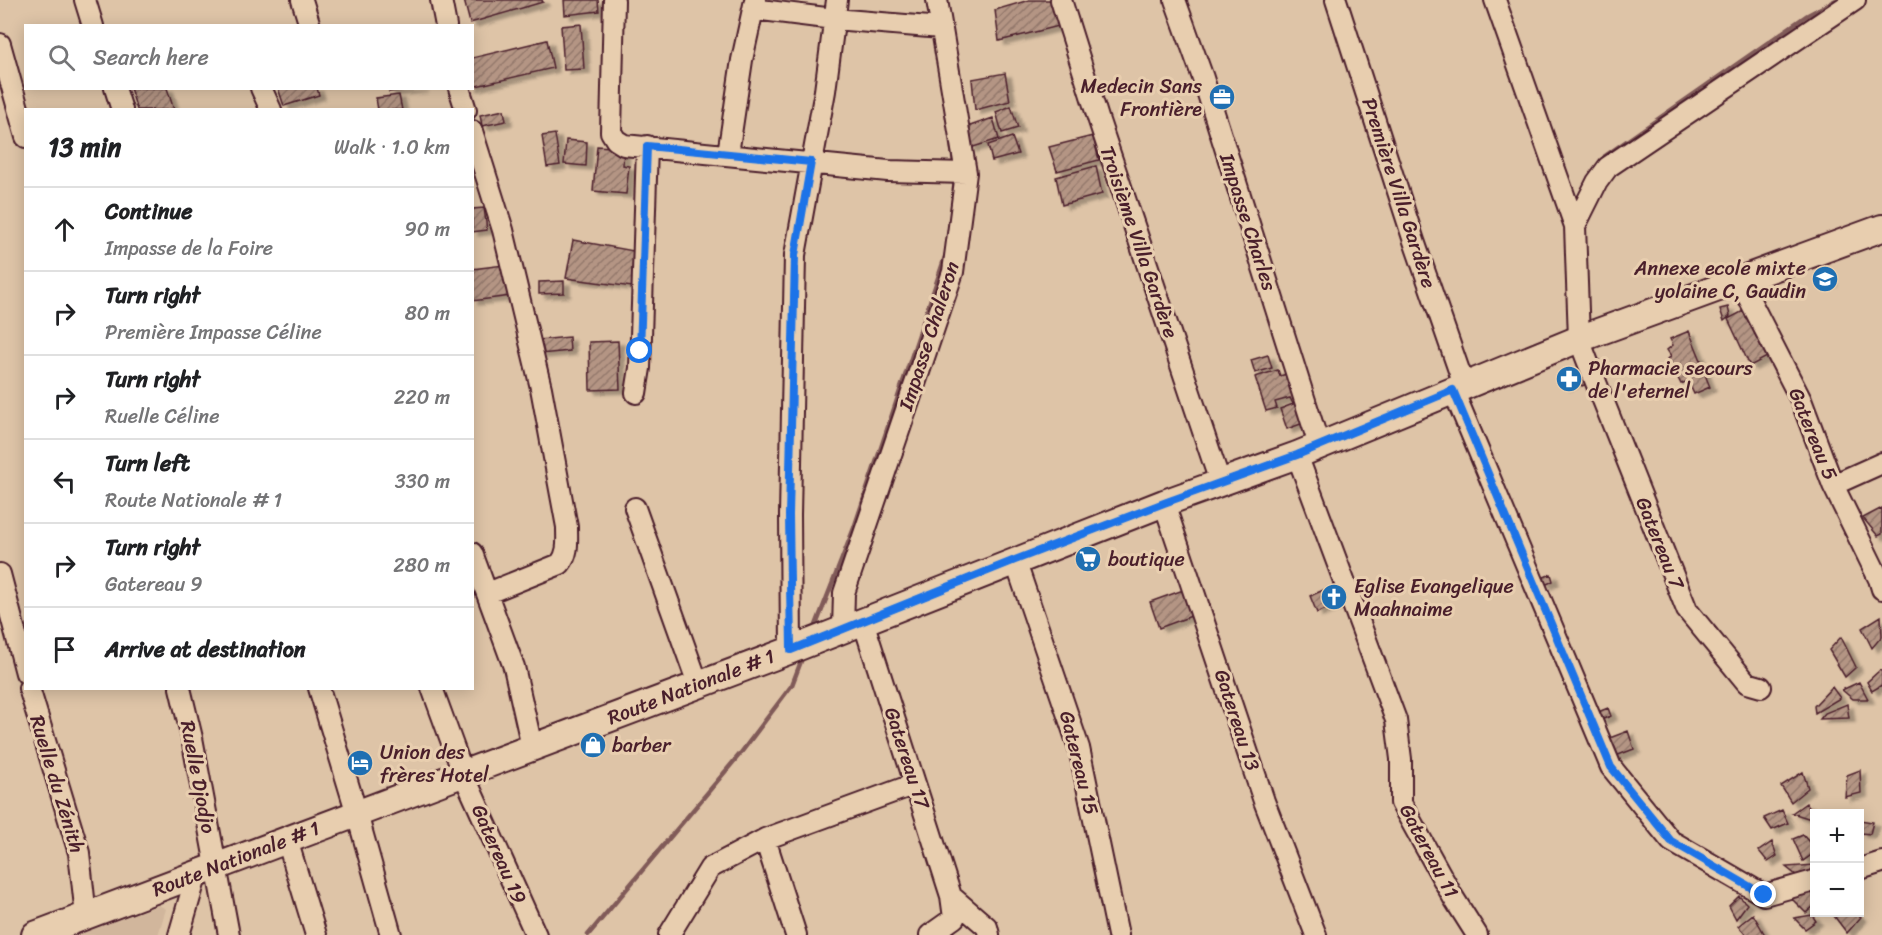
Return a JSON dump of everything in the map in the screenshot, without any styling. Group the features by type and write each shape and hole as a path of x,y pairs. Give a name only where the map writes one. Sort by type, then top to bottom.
{"main road":[{"name":"Route Nationale # 1","path":"35,935 791,650 1015,560 1308,450 1458,388 1586,358 1740,281 1882,228"}],"street":[{"path":"85,0 92,24"},
{"path":"302,0 309,24"},
{"path":"441,0 446,24"},
{"path":"614,0 611,132 616,140 624,144 888,171 966,173"},
{"name":"Impasse Chaleron","path":"853,625 843,593 953,272 966,173 937,0"},
{"name":"Troisième Villa Gardère","path":"1062,0 1101,129 1220,482"},
{"name":"Impasse Charles","path":"1175,0 1206,89 1308,450"},
{"name":"Première Villa Gardère","path":"1336,0 1414,241 1458,388 1611,767 1671,841 1764,895 1810,882"},
{"path":"1495,0 1575,226"},
{"path":"1575,226 1597,182 1608,167 1855,0"},
{"path":"728,154 742,60 754,5 835,10 941,28"},
{"path":"791,650 789,515 795,255 825,91 835,10"},
{"path":"0,44 24,130"},
{"path":"116,90 121,108"},
{"path":"262,90 270,108"},
{"path":"460,90 465,108"},
{"path":"474,137 503,230 525,320 541,388 567,527 566,557 560,564 488,593"},
{"path":"636,393 640,368 647,146"},
{"name":"Gatereau 7","path":"1575,226 1586,358 1687,610 1747,682 1761,687"},
{"name":"Gatereau 5","path":"1740,281 1801,400 1833,485 1882,589"},
{"name":"Gatereau 11","path":"1308,450 1396,720 1401,759 1401,803 1453,897 1478,935"},
{"path":"1833,485 1882,463"},
{"name":"Gatereau 13","path":"1164,503 1264,801 1316,935"},
{"path":"635,508 698,684"},
{"path":"474,558 514,667 532,747"},
{"name":"Gatereau 15","path":"1015,560 1079,748 1118,935"},
{"path":"0,574 3,596 24,666"},
{"name":"Gatereau 17","path":"853,625 915,784 951,896 954,918 930,935"},
{"name":"Ruelle du Zénith","path":"30,690 79,853 86,916"},
{"name":"Ruelle Djodjo","path":"180,690 192,738 206,870 229,935"},
{"path":"320,690 391,935"},
{"name":"Gatereau 19","path":"433,690 463,773 536,935"},
{"path":"669,935 710,868 765,839 915,784"},
{"path":"765,839 796,935"},
{"path":"287,840 316,935"},
{"path":"1864,868 1882,862"},
{"path":"179,935 206,870"},
{"path":"951,896 987,927 989,935"}],"shaded area":[{"path":"159,905 166,909 158,935 78,935"}],"building":[{"path":"464,0 542,0 543,2 470,23"},
{"path":"564,0 598,0 599,11 565,15"},
{"path":"1029,0 1051,0 1059,26 999,41 995,10"},
{"path":"581,24 584,69 564,70 561,26"},
{"path":"547,40 553,68 474,87 474,58"},
{"path":"1005,73 1010,101 975,110 972,79"},
{"path":"131,90 168,90 173,108 136,108"},
{"path":"279,90 318,90 319,95 284,106"},
{"path":"399,95 402,108 378,108 376,98"},
{"path":"1011,106 1018,128 1002,133 996,112"},
{"path":"504,110 506,121 482,126 480,115"},
{"path":"993,118 999,139 970,148 967,127"},
{"path":"555,134 560,165 547,167 542,136"},
{"path":"1093,136 1099,160 1057,171 1049,147"},
{"path":"1012,137 1018,154 992,161 988,145"},
{"path":"566,140 587,142 586,166 564,164"},
{"path":"597,146 624,148 623,165 629,166 626,194 593,191"},
{"path":"1096,166 1102,194 1062,205 1056,177"},
{"path":"484,208 487,230 474,232 474,209"},
{"path":"573,240 634,251 632,287 566,278"},
{"path":"504,265 511,296 474,301 474,269"},
{"name":"Annexe ecole mixte yolaine C, Gaudin","path":"1828,273 1831,282 1823,284 1820,276"},
{"path":"564,281 564,293 539,294 539,282"},
{"path":"1728,307 1730,316 1724,321 1720,309"},
{"path":"1747,309 1769,356 1750,366 1728,319"},
{"path":"1689,331 1710,387 1694,394 1688,381 1681,384 1668,359 1671,356 1667,350 1673,345 1670,339"},
{"path":"569,337 570,351 540,354 539,340"},
{"path":"618,341 620,389 590,390 589,342"},
{"path":"1268,355 1272,368 1255,373 1251,360"},
{"path":"1583,367 1589,383 1582,386 1576,371"},
{"path":"1278,370 1280,376 1290,373 1309,421 1287,429 1280,409 1293,404 1290,398 1275,402 1277,408 1266,411 1255,377"},
{"path":"1571,372 1574,382 1564,386 1561,375"},
{"path":"1882,508 1882,534 1878,536 1863,518"},
{"path":"1551,574 1553,581 1545,585 1542,578"},
{"path":"1337,584 1344,601 1317,613 1310,596"},
{"path":"1186,589 1194,615 1159,628 1150,602"},
{"path":"1881,616 1882,636 1872,648 1862,628"},
{"path":"1841,637 1856,667 1845,677 1829,650"},
{"path":"1880,670 1882,685 1872,691 1867,682"},
{"path":"1859,682 1868,699 1853,699 1842,690"},
{"path":"1832,687 1840,698 1815,713 1814,706"},
{"path":"1847,704 1849,718 1820,719 1825,713"},
{"path":"1608,708 1611,716 1601,720 1598,712"},
{"path":"1628,731 1634,749 1613,757 1607,739"},
{"path":"1860,770 1861,793 1845,797 1847,775"},
{"path":"1803,772 1808,788 1791,802 1781,786"},
{"path":"1806,803 1810,809 1810,819 1792,813"},
{"path":"1782,810 1788,823 1772,830 1764,818"},
{"path":"1864,821 1873,822 1870,834 1864,833"},
{"path":"1803,835 1810,843 1810,856 1803,861 1793,839"},
{"path":"1772,842 1777,856 1768,862 1759,851"},
{"path":"1810,865 1810,872 1796,875 1786,867"},
{"path":"1806,884 1810,890 1810,910 1806,913 1791,898"},
{"path":"1739,896 1747,904 1736,919 1729,906"},
{"path":"1753,914 1765,935 1746,935 1738,926"},
{"path":"1810,915 1816,921 1805,929 1794,918"},
{"path":"1835,917 1861,917 1847,933"}],"waterway":[{"path":"1602,162 1605,156 1806,16 1836,0"},
{"path":"951,144 955,169"},
{"path":"953,201 955,177"},
{"path":"816,625 854,528 946,254"},
{"path":"588,935 740,754 792,685 803,656"}],"place":[{"name":"Medecin Sans Frontière","path":"1222,97"},
{"name":"Annexe ecole mixte yolaine C, Gaudin","path":"1825,279"},
{"name":"Pharmacie secours de l'eternel","path":"1569,379"},
{"name":"boutique","path":"1088,559"},
{"name":"Eglise Evangelique Maahnaime","path":"1334,597"},
{"name":"barber","path":"593,745"},
{"name":"Union des frères Hotel","path":"360,763"}],"route":[{"path":"640,351 647,146 811,162 795,255 789,515 791,650 1015,560 1297,455 1453,390 1611,767 1671,841 1764,895"}]}
